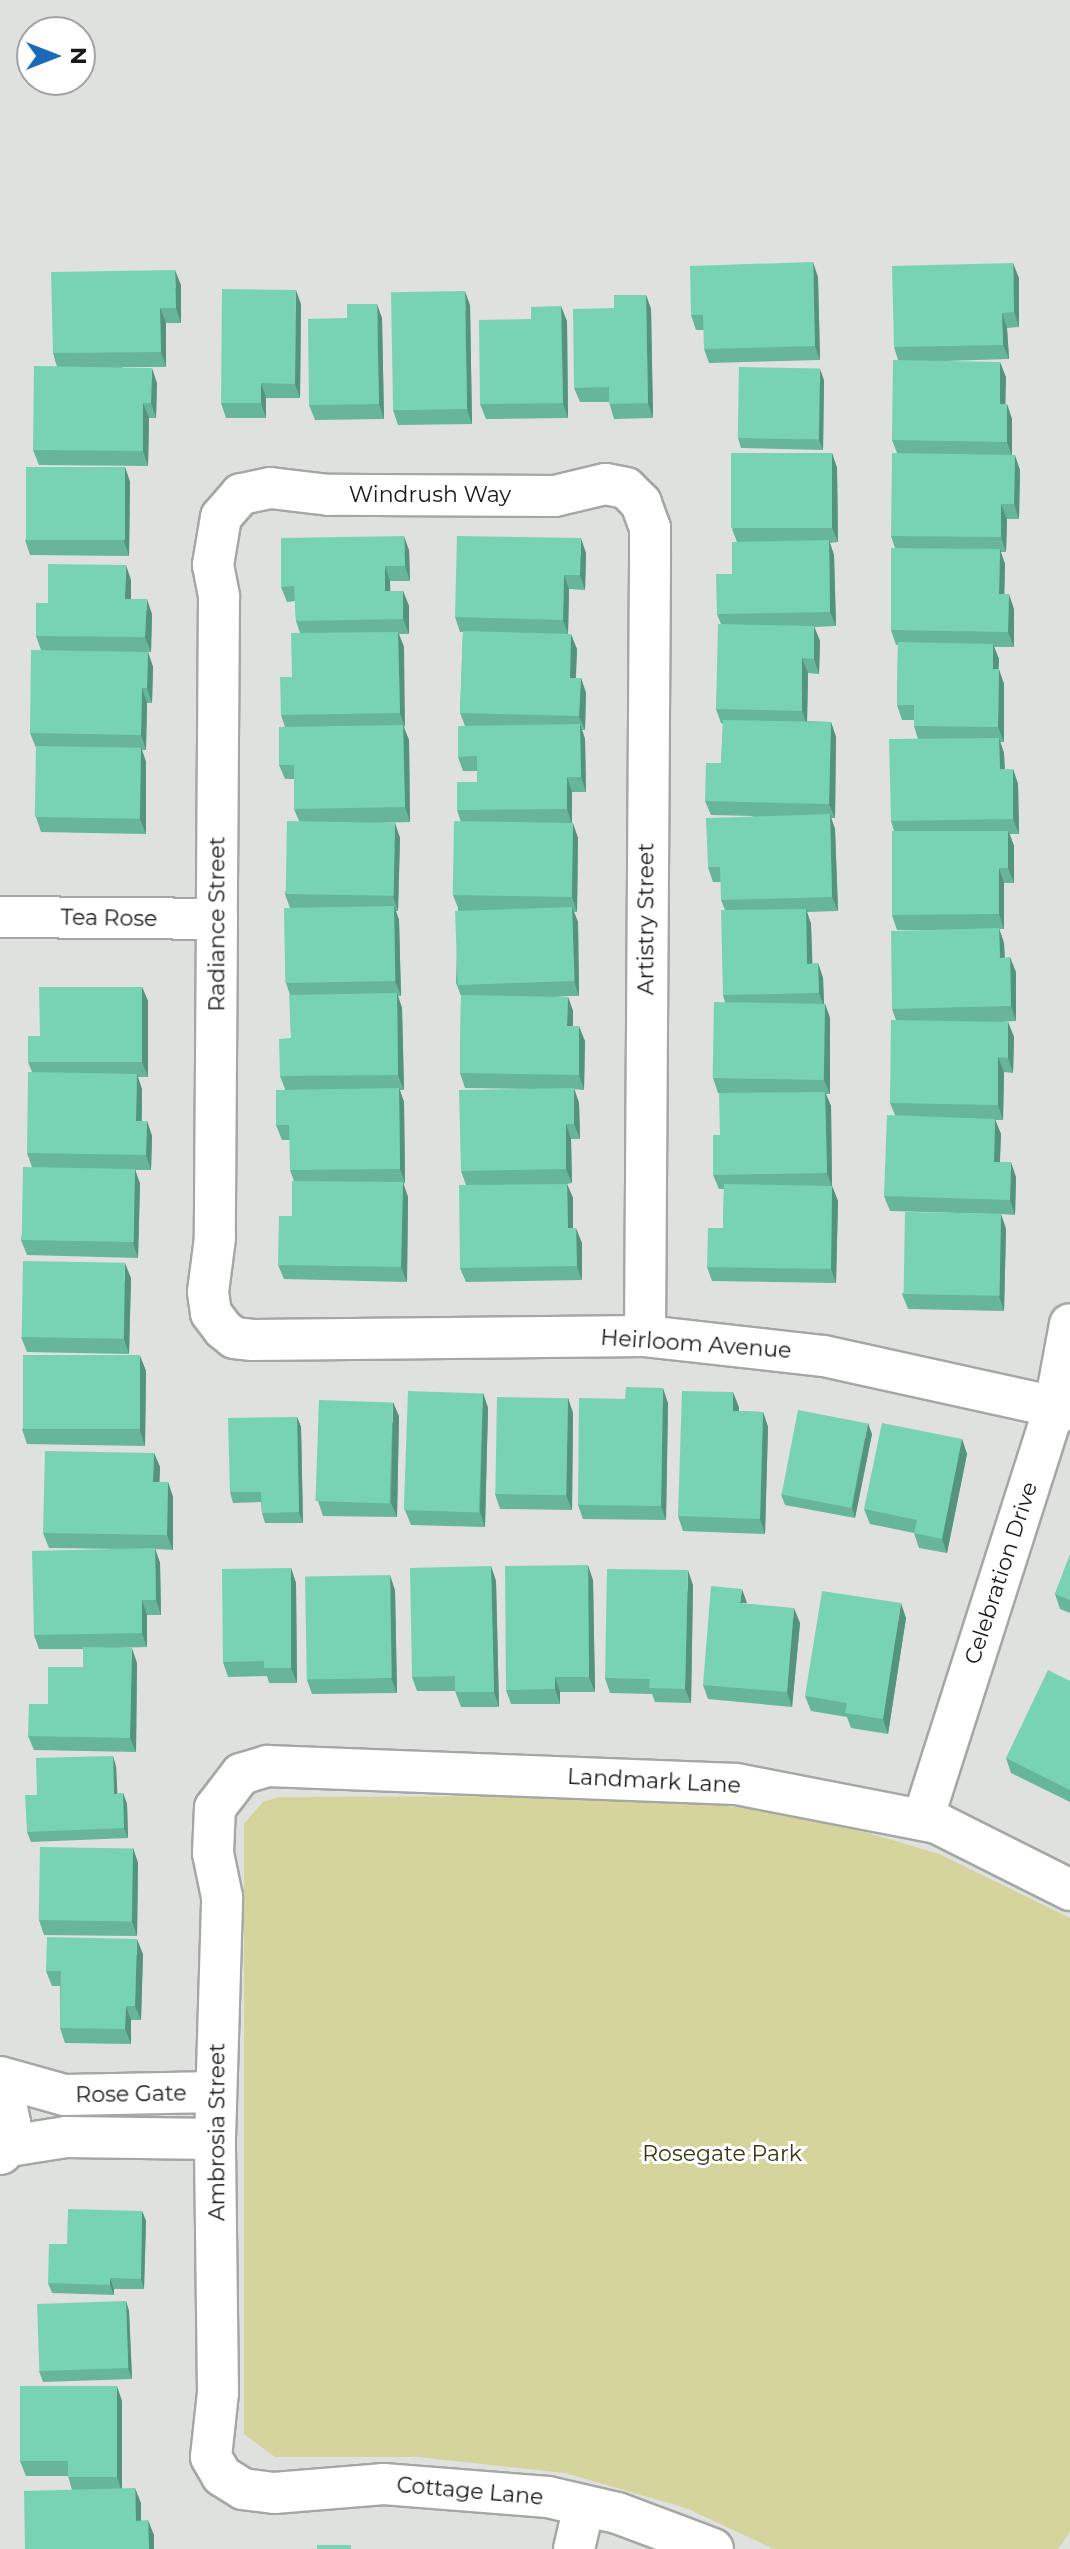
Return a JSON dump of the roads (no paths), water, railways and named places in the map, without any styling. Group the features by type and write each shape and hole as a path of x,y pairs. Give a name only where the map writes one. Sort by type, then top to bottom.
{"street":[{"name":"Windrush Way","path":"221,517 241,494 270,488 329,495 555,496 605,484 626,488 641,503"},
{"name":"Artistry Street","path":"641,503 650,528 645,1336"},
{"name":"Radiance Street","path":"221,517 213,565 219,597 215,1238 208,1292 211,1313 223,1329"},
{"name":"Tea Rose","path":"0,917 217,919"},
{"name":"Celebration Drive","path":"923,1819 1062,1407 1070,1324"},
{"name":"Heirloom Avenue","path":"223,1329 234,1338 253,1340 645,1336 824,1356 1062,1407"},
{"name":"Landmark Lane","path":"226,1789 241,1774 268,1766 657,1778 791,1792 923,1819 1070,1890"},
{"name":"Ambrosia Street","path":"222,2476 211,2457 218,2393 215,2139 222,1897 213,1827 215,1808 226,1789"},
{"name":"Rose Gate","path":"0,2080 64,2095 216,2092"},
{"path":"0,2080 8,2123 2,2149"},
{"name":"Rose Gate","path":"2,2149 66,2137 215,2139"},
{"name":"Cottage Lane","path":"222,2476 243,2489 274,2493 384,2484 548,2497 689,2536 713,2549"},
{"path":"574,2549 584,2506"}],"park label":[{"name":"Rosegate Park","path":"722,2154"}]}
